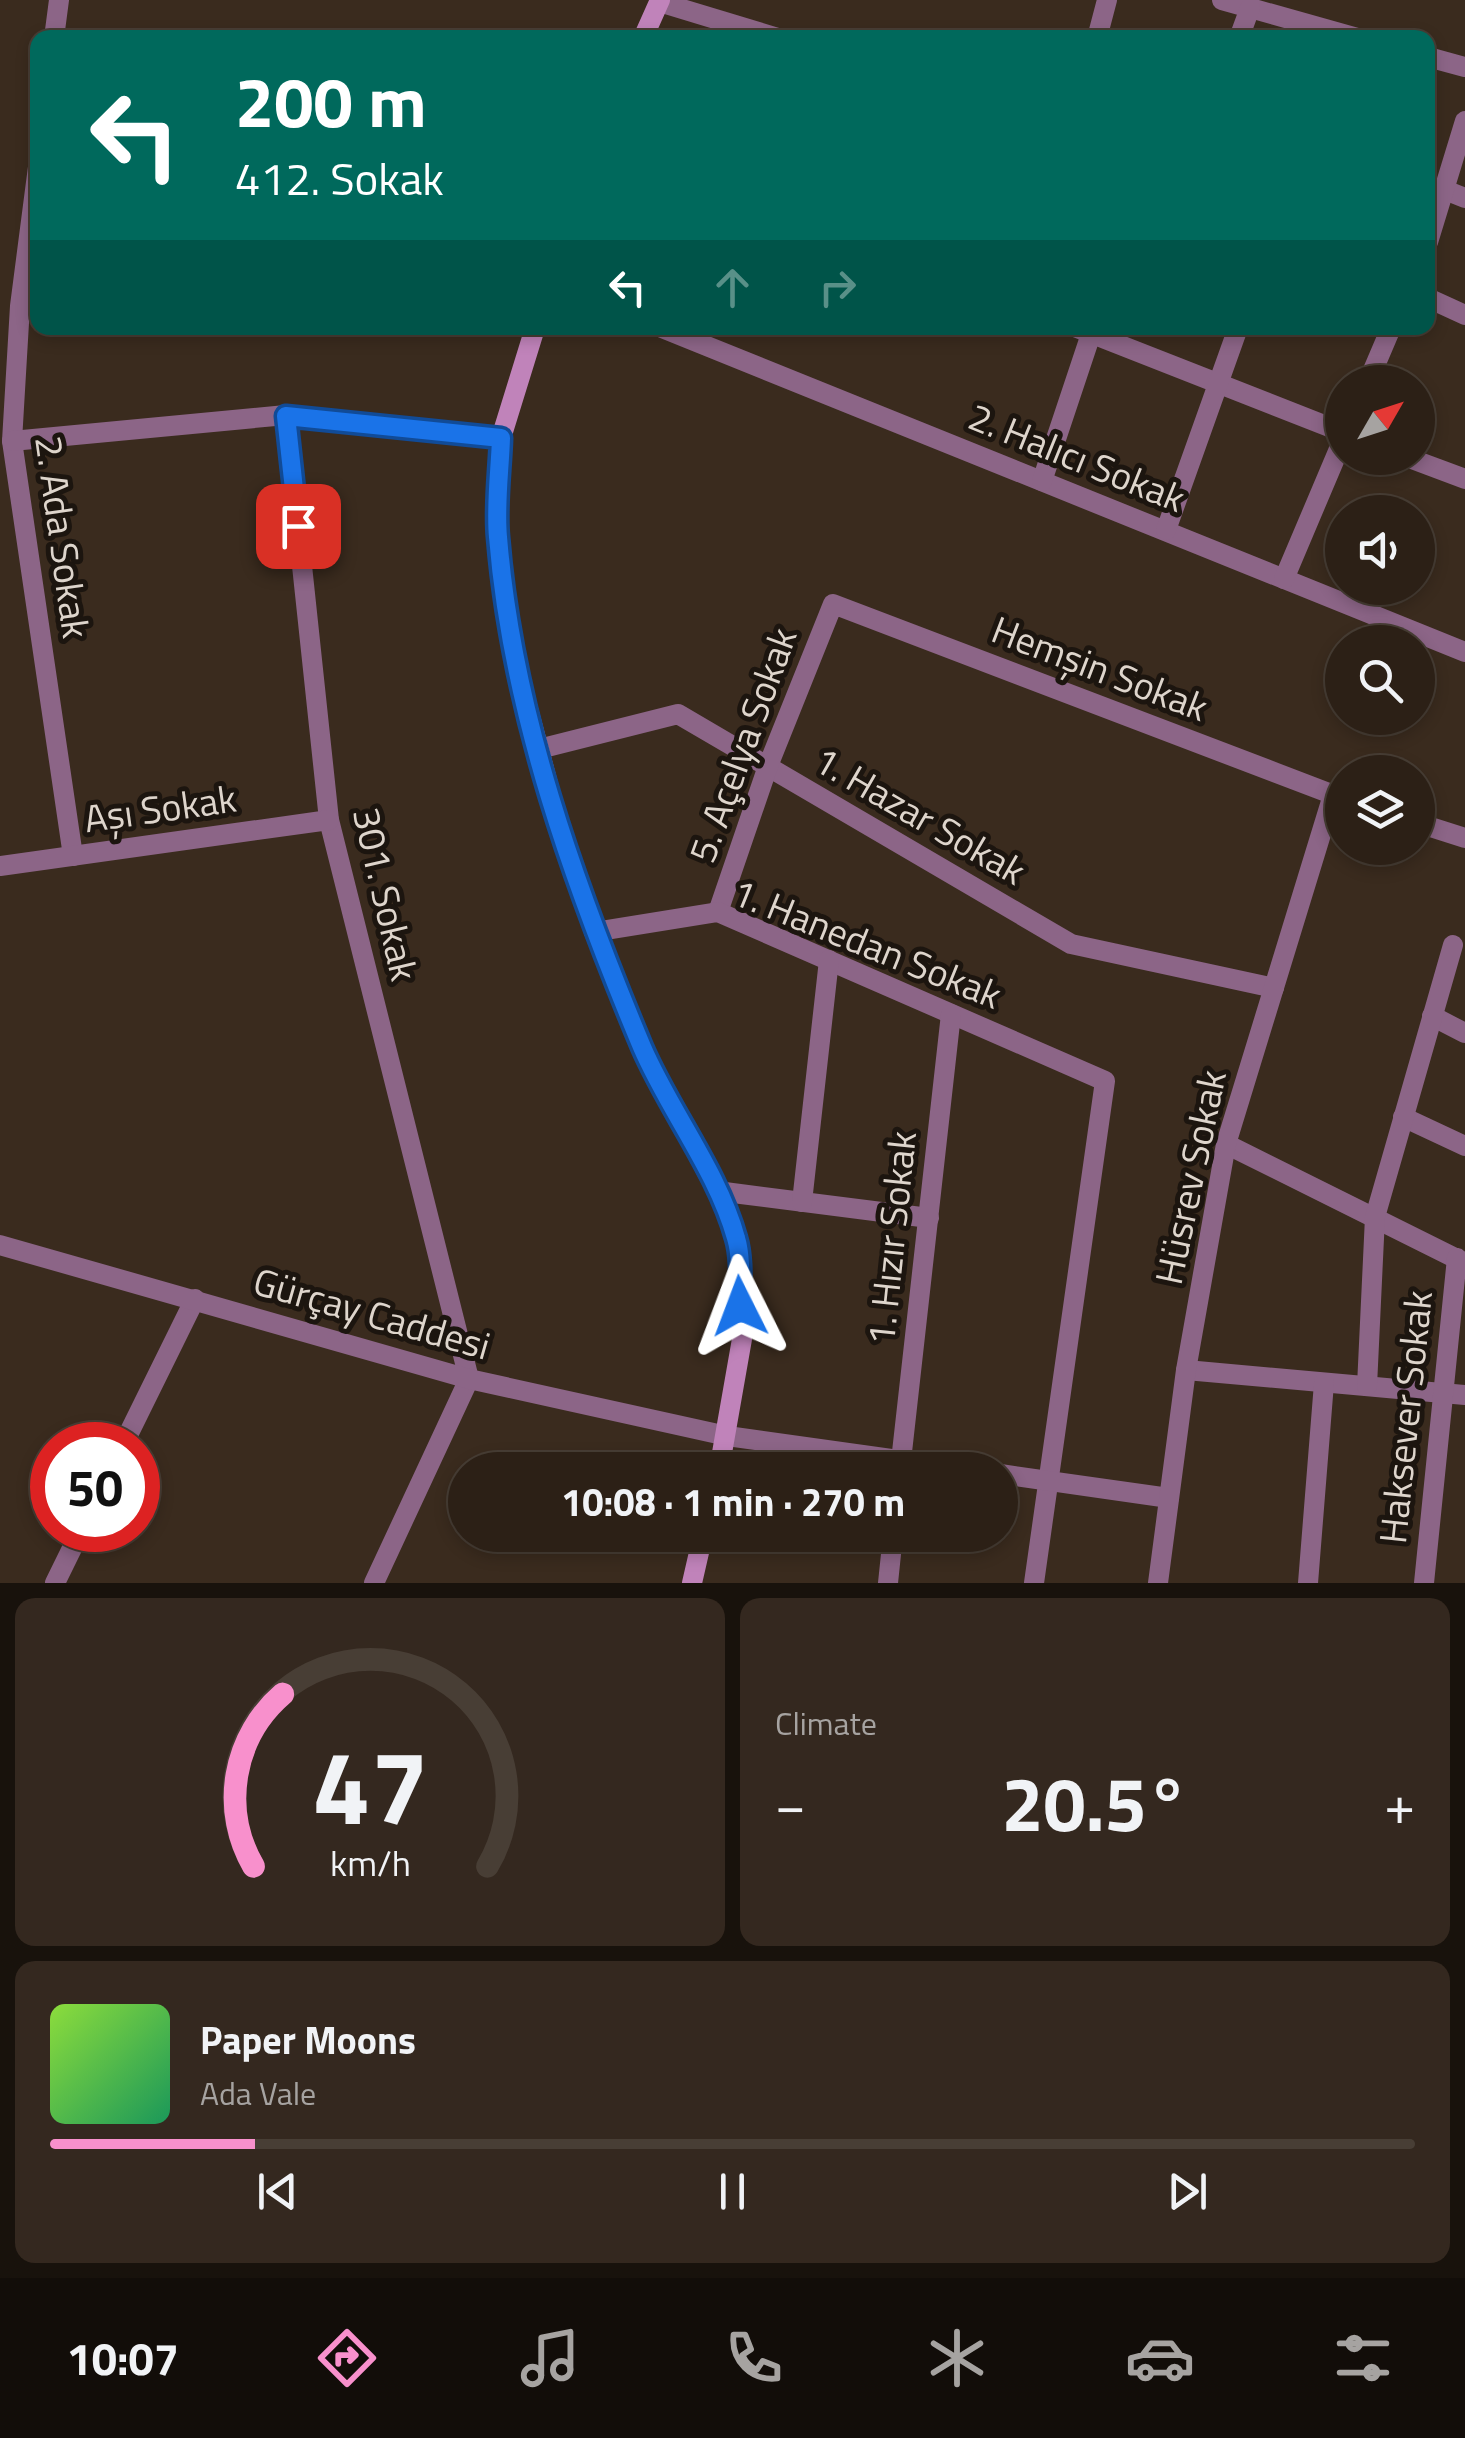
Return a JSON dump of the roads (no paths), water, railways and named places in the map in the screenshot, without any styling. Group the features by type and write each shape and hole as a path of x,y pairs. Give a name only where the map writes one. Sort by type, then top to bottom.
{"main road":[{"path":"647,30 660,1"},
{"path":"533,335 501,438 498,534 516,664 559,826 594,932 648,1062 717,1191 737,1240 742,1339 723,1452"},
{"path":"692,1583 700,1552"}],"street":[{"path":"55,30 58,0"},
{"path":"1099,30 1107,0"},
{"path":"1222,0 1328,30"},
{"path":"660,1 752,30"},
{"path":"1242,30 1250,8"},
{"path":"1435,59 1465,68"},
{"path":"1435,218 1465,122"},
{"path":"1444,190 1465,198"},
{"name":"2. Ada Sokak","path":"30,207 10,306 12,441 73,856"},
{"path":"1435,301 1465,315"},
{"name":"2. Halıcı Sokak","path":"679,335 1465,652"},
{"path":"1042,481 1085,335"},
{"path":"1102,335 1325,425"},
{"path":"1166,530 1235,335"},
{"path":"1375,365 1388,335"},
{"path":"12,441 286,416 501,438"},
{"name":"301. Sokak","path":"286,416 329,820 470,1379"},
{"path":"1435,468 1465,480"},
{"path":"1284,579 1328,475"},
{"name":"5. Açelya Sokak","path":"718,912 768,766 833,604"},
{"name":"Hemşin Sokak","path":"833,604 1325,791"},
{"name":"1. Hazar Sokak","path":"538,749 678,714 1072,944 1274,988"},
{"name":"Aşı Sokak","path":"0,866 329,820"},
{"path":"1435,828 1465,838"},
{"name":"Hüsrev Sokak","path":"1158,1583 1186,1370 1226,1144 1325,835"},
{"name":"1. Hanedan Sokak","path":"594,932 718,912 1105,1081 1048,1481"},
{"path":"1367,1386 1375,1217 1453,945"},
{"path":"802,1202 829,960"},
{"name":"1. Hızır Sokak","path":"902,1452 951,1014"},
{"path":"1432,1016 1465,1034"},
{"path":"1404,1117 1465,1146"},
{"path":"1226,1144 1461,1260"},
{"path":"717,1191 929,1218"},
{"name":"Gürçay Caddesi","path":"0,1245 470,1379 727,1436 823,1452"},
{"name":"Haksever Sokak","path":"1424,1583 1441,1393 1461,1260"},
{"path":"134,1422 194,1299"},
{"path":"1186,1370 1465,1395"},
{"path":"374,1583 470,1379"},
{"path":"1308,1583 1324,1383"},
{"path":"1018,1477 1169,1498"},
{"path":"1034,1583 1048,1481"},
{"path":"56,1583 71,1552"},
{"path":"888,1583 891,1552"}]}
